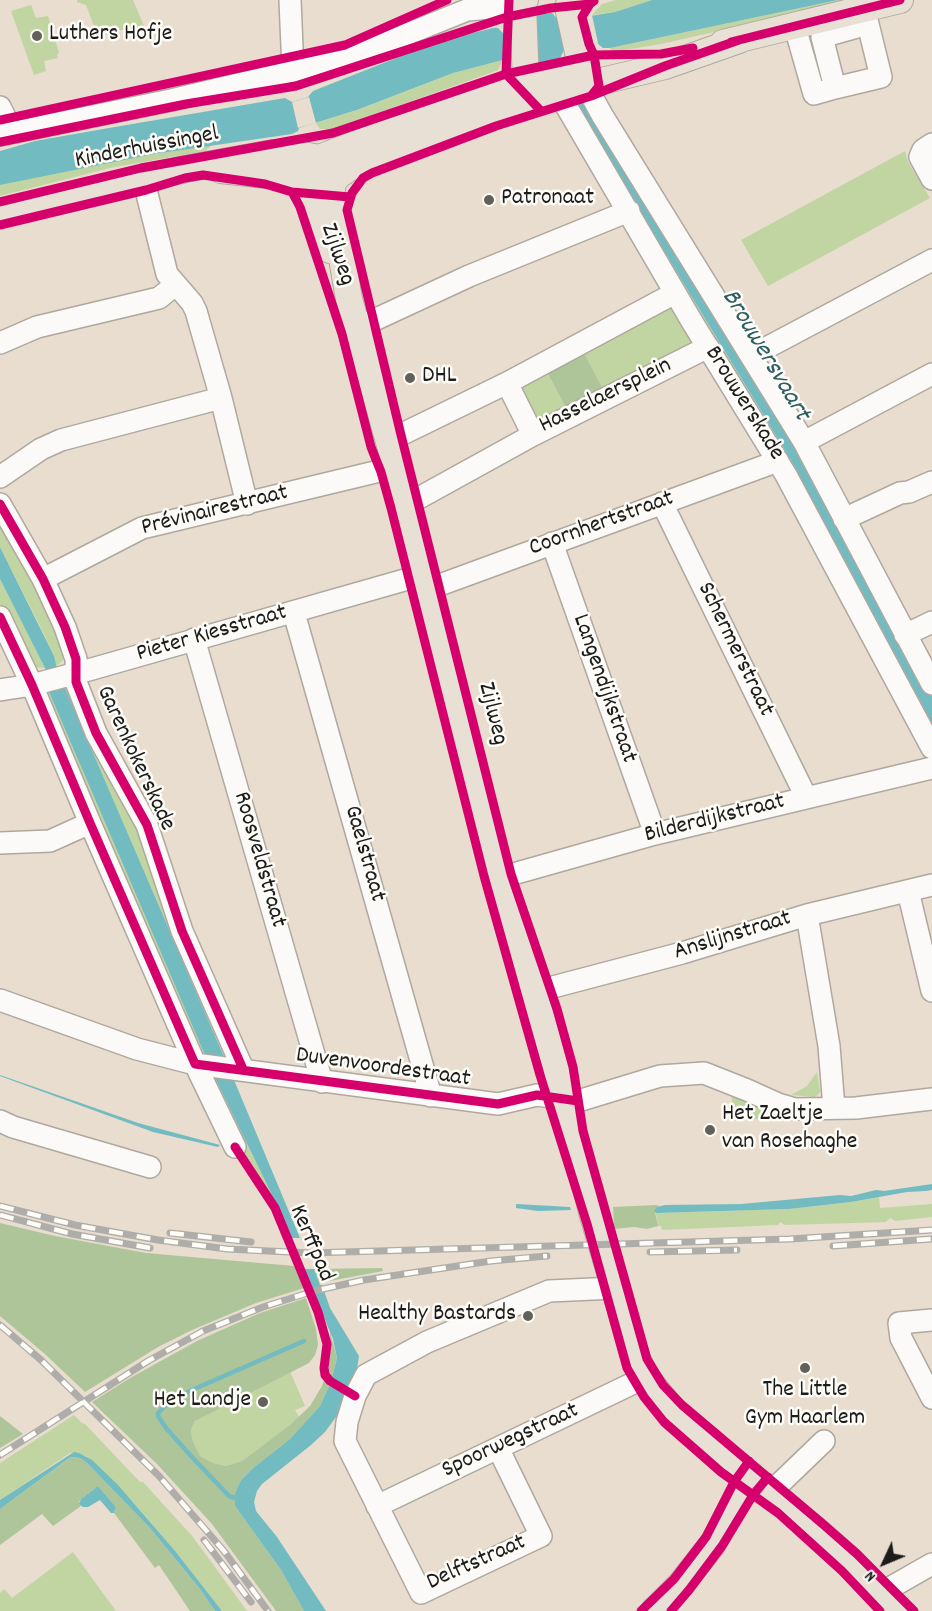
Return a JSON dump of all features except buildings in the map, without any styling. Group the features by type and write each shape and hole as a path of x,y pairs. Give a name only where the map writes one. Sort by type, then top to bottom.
{"main road":[{"path":"306,180 308,171 319,158 486,94 559,74 739,40 795,27 866,17 900,0"},
{"path":"559,74 567,6"},
{"path":"527,8 559,74"},
{"path":"319,158 333,182 348,169 559,74"},
{"name":"Kinderhuissingel","path":"0,212 143,178 273,153 319,158"},
{"name":"Kinderhuissingel","path":"185,169 240,171 333,182"},
{"name":"Zijlweg","path":"306,180 308,193 349,299"},
{"name":"Zijlweg","path":"333,182 331,195 349,299 396,468 499,878 565,1098 592,1212 633,1350 646,1377 674,1412 766,1484 851,1561 890,1602"},
{"path":"654,1611 681,1584 766,1484"}],"street":[{"path":"290,0 293,70"},
{"path":"0,107 6,119 4,134 171,100 293,70 385,43 476,5 527,8"},
{"path":"795,27 814,94 881,77 866,17 822,37 835,88"},
{"path":"559,74 602,115 804,442 932,684"},
{"name":"Brouwerskade","path":"559,74 565,104 675,293 778,461 932,748"},
{"path":"927,172 920,159 920,153 932,144"},
{"path":"143,178 167,274 196,311 221,398 247,504"},
{"path":"357,328 469,276 629,212"},
{"path":"751,356 932,260"},
{"path":"0,344 37,327 159,298 175,285"},
{"path":"388,441 507,383 675,293"},
{"name":"Hasselaersplein","path":"507,383 533,435 708,347"},
{"path":"804,442 932,374"},
{"path":"0,477 41,449 61,440 221,398"},
{"path":"404,503 417,499 533,435"},
{"name":"Coornhertstraat","path":"424,582 552,543 778,461"},
{"name":"Prévinairestraat","path":"43,579 142,528 396,468"},
{"path":"844,519 900,493 909,492 932,482"},
{"name":"Schermerstraat","path":"662,503 806,797"},
{"name":"Garenkokerskade","path":"0,504 43,579 65,627 76,659 53,679"},
{"name":"Langendijkstraat","path":"552,543 655,834"},
{"name":"Pieter Kiesstraat","path":"0,690 53,679 194,639 424,582"},
{"name":"Gaelstraat","path":"294,613 431,1096"},
{"name":"Garenkokerskade","path":"0,617 53,679 90,823 202,1065 235,1147"},
{"path":"905,635 932,622"},
{"name":"Roosveldstraat","path":"194,639 322,1082"},
{"name":"Garenkokerskade","path":"53,679 76,682 96,733 147,825 182,931 237,1069"},
{"name":"Bilderdijkstraat","path":"499,878 655,834 932,768"},
{"path":"0,843 50,841 90,823"},
{"name":"Anslijnstraat","path":"534,992 682,953 807,915 932,885"},
{"path":"908,891 932,991"},
{"path":"807,915 829,1046 834,1108"},
{"name":"Duvenvoordestraat","path":"0,1000 128,1046 202,1065 498,1104 537,1095 578,1101 660,1076 704,1073 795,1109 856,1108 932,1099"},
{"path":"0,1121 13,1127 150,1167"},
{"name":"Delftstraat","path":"498,1448 541,1536 421,1593 377,1506 350,1438 347,1422 355,1396 366,1375 427,1342 549,1291 615,1288"},
{"path":"932,1320 899,1323 901,1338 932,1398"},
{"name":"Spoorwegstraat","path":"377,1506 646,1377"},
{"path":"766,1484 824,1441"},
{"path":"890,1602 932,1564"}],"green space":[{"path":"77,0 133,0 144,26 106,33 104,29 96,31 86,5"},
{"path":"616,0 652,0 615,12 592,15 602,4"},
{"path":"838,0 857,0 661,44 613,52 610,48"},
{"name":"Luthers Hofje","path":"31,5 36,18 48,16 59,53 58,58 44,61 46,71 34,75 11,11"},
{"path":"503,60 498,70 333,129 320,129 316,123 358,110 453,73"},
{"path":"597,139 800,476 932,723 932,738"},
{"path":"212,145 205,151 110,168 0,196 0,185 32,177"},
{"path":"905,151 908,162 930,198 768,286 741,240"},
{"path":"671,304 694,341 603,389 583,351"},
{"path":"583,351 603,389 566,408 546,370"},
{"path":"546,370 566,408 533,425 513,387"},
{"path":"0,520 37,586 66,653 58,665 55,666 54,656 0,547"},
{"path":"0,579 45,668 32,667 0,604"},
{"path":"69,685 143,832 228,1049 225,1058 64,687"},
{"path":"51,688 49,692 206,1054 202,1057 41,695 48,693"},
{"path":"817,1072 820,1091 818,1095 814,1097 791,1095 807,1086"},
{"path":"214,1076 275,1201 282,1218 243,1151"},
{"path":"731,1093 786,1117 735,1121"},
{"path":"879,1197 880,1208 932,1204 932,1217 895,1221 890,1218 886,1222 785,1225 780,1222 778,1225 662,1230 661,1226 658,1226 656,1213 789,1209"},
{"path":"659,1206 655,1212 658,1226 647,1229 634,1227 614,1229 613,1207"},
{"path":"0,1223 146,1253 294,1266 304,1288 256,1303 192,1330 158,1347 85,1392 0,1316"},
{"path":"382,1268 383,1271 319,1283 313,1269"},
{"path":"306,1298 316,1329 318,1345 309,1363 195,1421 191,1430 192,1439 200,1456 213,1463 226,1466 242,1461 291,1424 310,1406 322,1386 329,1367 330,1332 337,1358 331,1382 320,1406 290,1439 241,1480 235,1493 235,1506 281,1570 304,1611 276,1611 212,1524 157,1464 92,1402 197,1341 260,1313"},
{"path":"289,1369 305,1406 295,1410 299,1417 242,1461 226,1466 213,1463 200,1456 192,1439 191,1430 195,1421"},
{"path":"74,1415 140,1482 143,1482 193,1537 247,1611 222,1611 133,1502 86,1456 70,1453 0,1500 0,1463"},
{"path":"0,1416 23,1434 0,1448"},
{"path":"71,1457 80,1458 87,1463 150,1528 215,1611 190,1611 159,1565 155,1568 114,1513 116,1507 98,1486 81,1499 79,1502 81,1506 53,1526 42,1514 0,1545 0,1509"},
{"path":"73,1552 116,1611 0,1611 0,1593 4,1589 12,1598"}],"water":[{"path":"652,0 838,0 610,48 603,48 597,43 565,48 560,58 539,64 531,56 503,60 453,73 357,110 299,128 292,134 154,154 0,185 0,151 35,141 285,98 292,102 308,97 313,91 439,41 532,21 539,14 552,13 559,21 615,12"},
{"path":"589,105 730,328 932,693 932,723 792,462 578,109"},
{"path":"0,547 54,656 61,686 65,688 300,1238 306,1242 305,1249 310,1250 310,1257 314,1258 314,1270 330,1308 359,1356 356,1376 349,1395 336,1417 311,1445 262,1484 254,1502 256,1511 277,1537 326,1611 304,1611 281,1570 235,1506 235,1493 241,1480 290,1439 320,1406 331,1382 337,1358 333,1339 275,1201 214,1076 49,692 51,688 45,668 0,579"},
{"path":"0,1075 138,1123 220,1145 218,1147 153,1132"},
{"path":"932,1184 932,1190 789,1209 656,1213 654,1211 657,1207 665,1205 741,1204 851,1196 876,1190 884,1191"},
{"path":"516,1204 570,1207 571,1210 538,1211 516,1208"},
{"path":"74,1452 92,1460 118,1485 176,1552 222,1611 215,1611 150,1528 80,1458 71,1457 0,1509 0,1500"},
{"path":"98,1486 116,1507 114,1513 111,1513 100,1500 88,1507 79,1504 81,1499"}],"pier":[{"path":"592,15 598,43 564,48 571,18"},
{"path":"532,21 532,56 503,60 504,34 498,28 493,28"},
{"path":"309,97 316,123 298,128 292,102"},
{"path":"287,1238 301,1238 303,1242 306,1242 305,1249 310,1250 309,1257 314,1258 315,1269 300,1269"}],"waterway":[{"name":"Brouwersvaart","path":"545,42 549,59 595,122"},
{"path":"235,1498 229,1496 191,1456 166,1428 158,1413 168,1403 192,1390 304,1341"}],"railway":[{"path":"0,1206 75,1225 158,1240 227,1249 310,1253 790,1239 932,1230"},
{"path":"0,1215 72,1234 150,1248"},
{"path":"170,1233 251,1242"},
{"path":"833,1246 932,1239"},
{"path":"650,1252 737,1250"},
{"path":"0,1455 148,1361 203,1331 263,1307 314,1291 364,1280 491,1261 547,1256"},
{"path":"0,1325 41,1360 159,1476 224,1551 268,1611"},
{"path":"204,1540 251,1602"}],"cycle path":[{"path":"0,120 345,45 447,0"},
{"path":"509,0 506,74 541,111"},
{"path":"731,42 900,0"},
{"path":"591,96 599,86 594,55 582,17 594,1"},
{"path":"0,142 186,104 296,86 507,17 551,8 590,4"},
{"path":"739,40 665,66 591,96 496,126 372,173 363,178 352,193 347,210 511,874 557,1009 573,1067 583,1131 647,1359 663,1385 682,1405 857,1554 914,1611"},
{"path":"0,202 141,168 333,133 506,74 594,55 661,54 693,48"},
{"path":"0,225 203,175 265,184 292,192 350,197"},
{"path":"292,192 300,207 342,334 371,447 391,508 484,876 627,1368 644,1397 664,1422 721,1472 778,1513 842,1571 880,1611"},
{"path":"0,504 43,579 65,627 76,659 76,682 96,733 147,825 182,931 243,1069"},
{"path":"0,617 32,685 195,1064 498,1104 537,1095 578,1101"},
{"name":"Kerffpad","path":"235,1147 275,1208 318,1312 327,1344 325,1375 330,1381 355,1396"},
{"path":"641,1611 674,1579 706,1537 734,1482 749,1461"},
{"path":"671,1611 722,1546 753,1495 768,1477"}],"place":[{"name":"Luthers Hofje","path":"37,36"},
{"name":"Patronaat","path":"489,200"},
{"name":"DHL","path":"410,378"},
{"name":"Het Zaeltje van Rosehaghe","path":"710,1130"},
{"name":"Healthy Bastards","path":"528,1316"},
{"name":"The Little Gym Haarlem","path":"805,1368"},
{"name":"Het Landje","path":"263,1402"}]}
